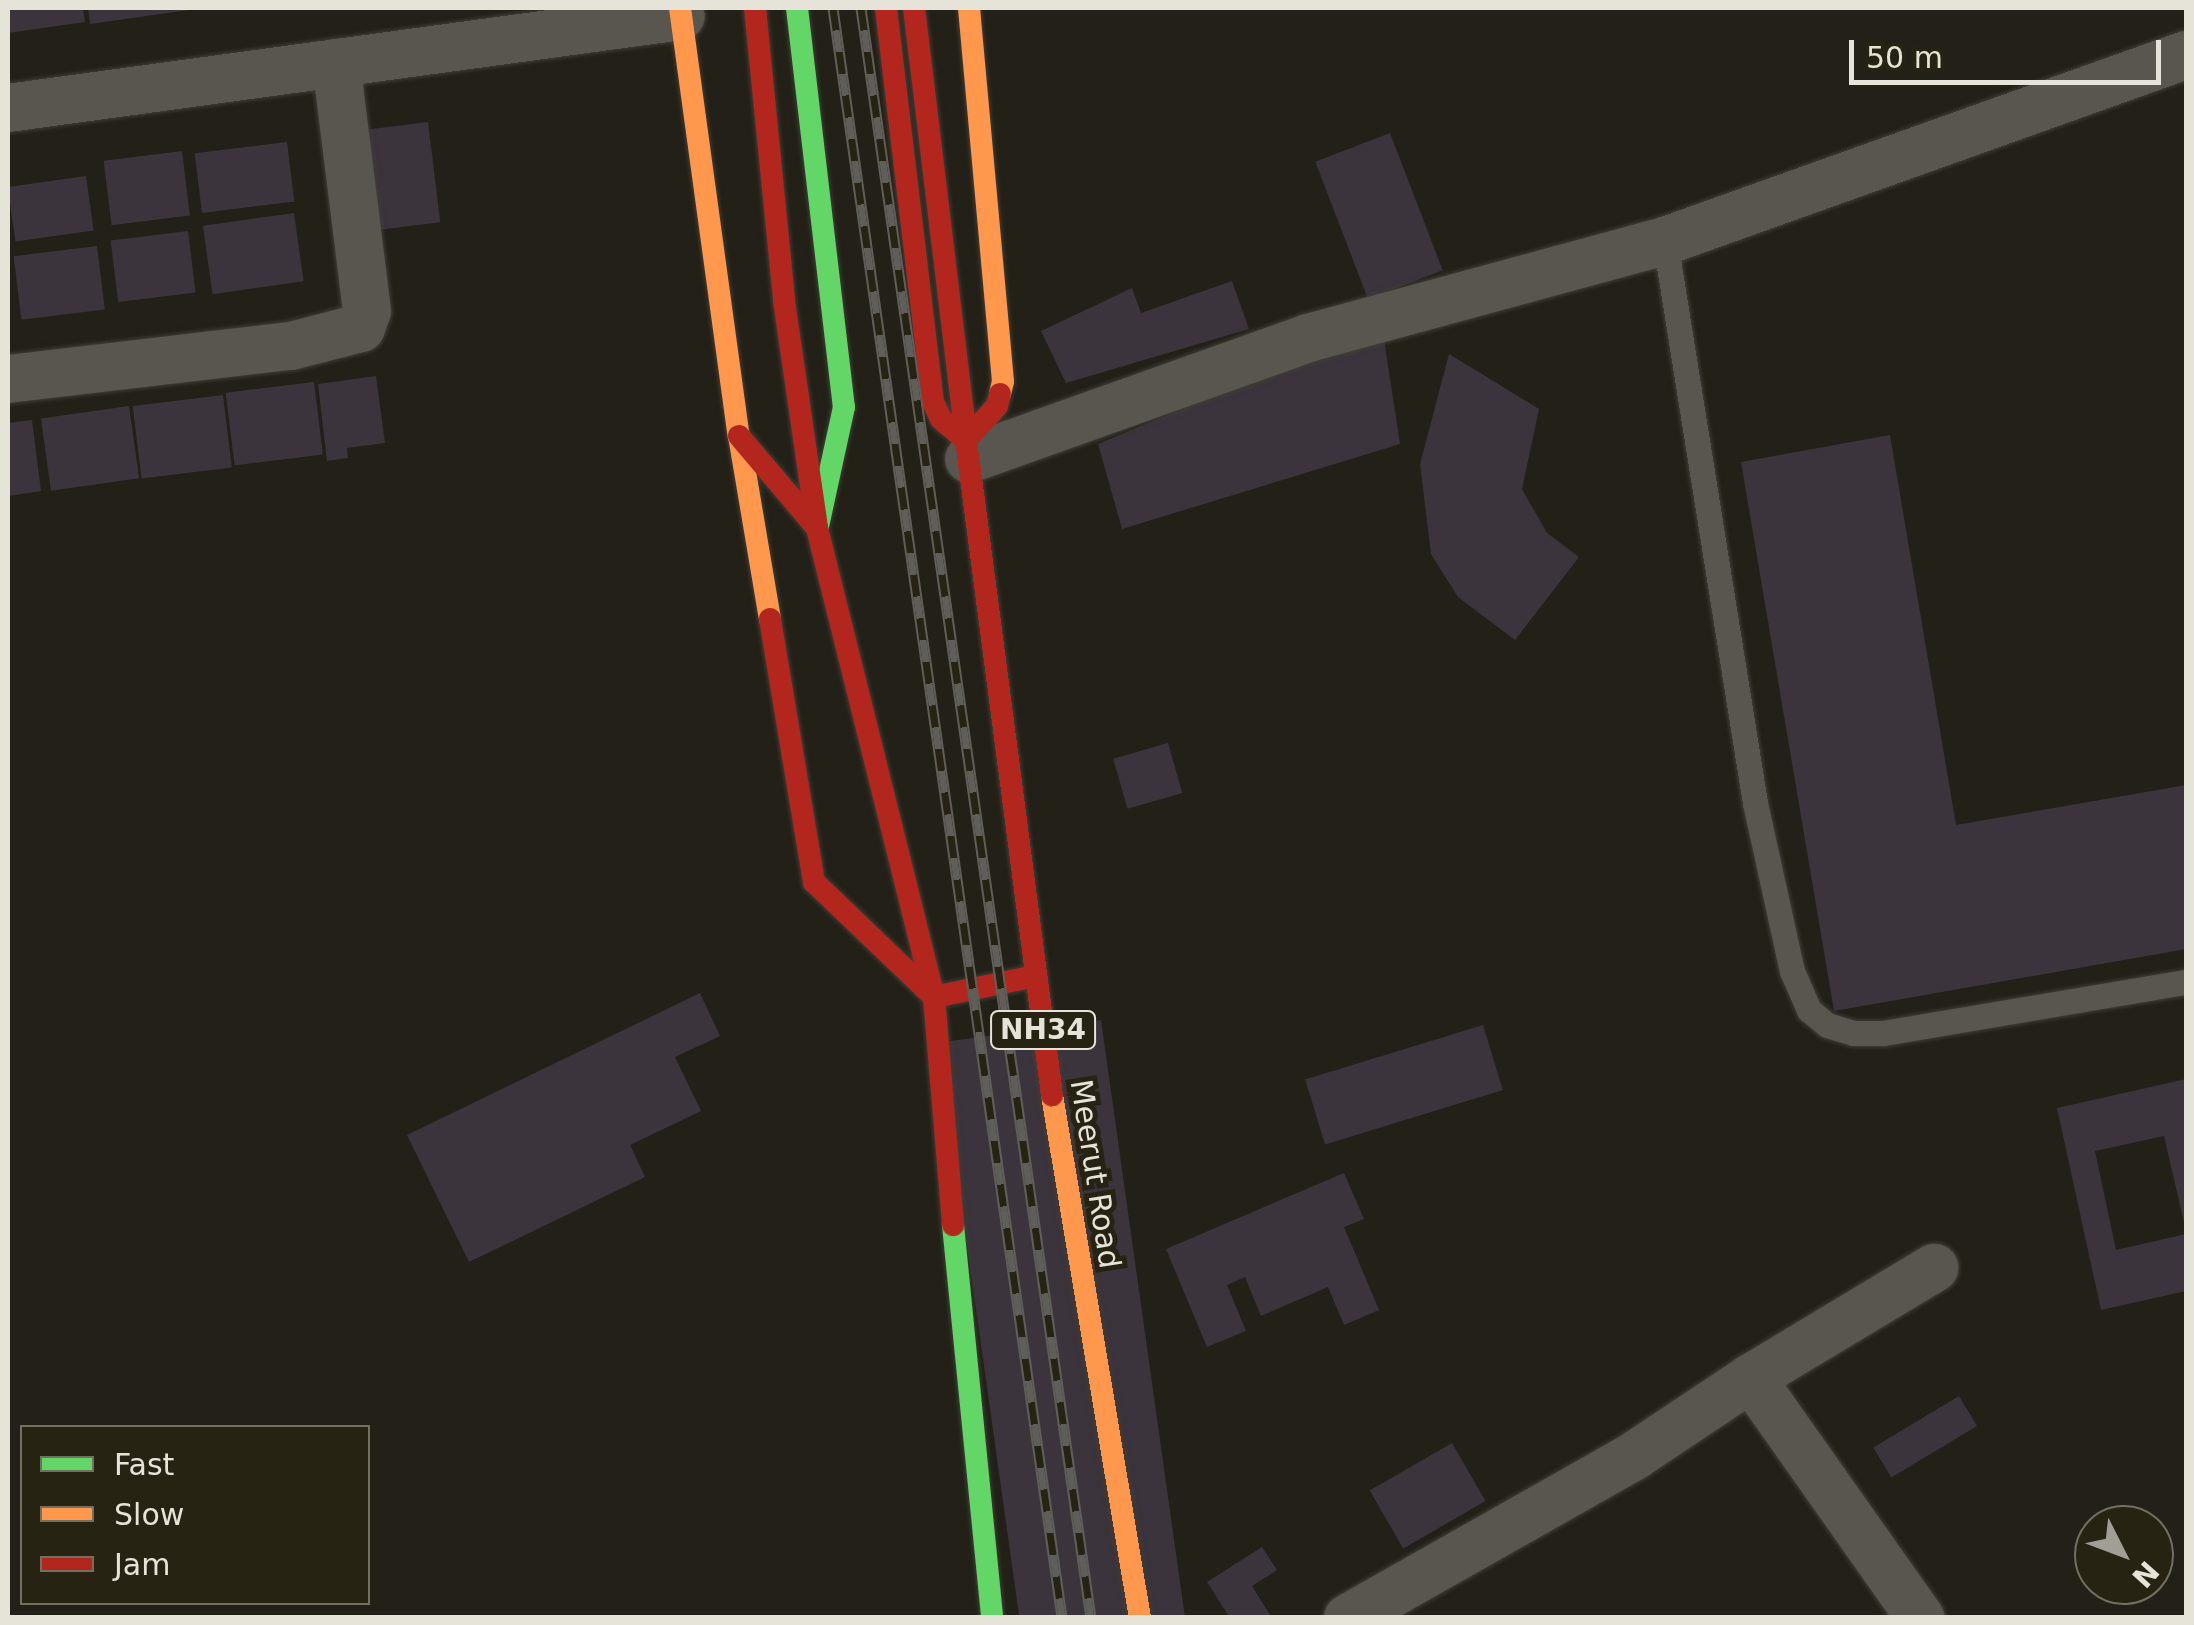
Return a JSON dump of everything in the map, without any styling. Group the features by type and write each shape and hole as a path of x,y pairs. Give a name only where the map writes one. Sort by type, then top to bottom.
{"main road":[{"path":"755,8 784,301 817,528 934,997 969,1409 992,1618"},
{"path":"796,8 844,407 817,528"},
{"path":"886,8 933,402 967,450 996,406 1003,381 1001,319 970,8"},
{"name":"NH34","path":"914,8 943,280 967,450"},
{"path":"681,12 738,436 814,882 934,997"},
{"path":"738,436 817,528"},
{"name":"Meerut Road","path":"967,450 1056,1136 1140,1618"},
{"path":"934,997 1035,976"}],"street":[{"path":"8,108 681,12"},
{"path":"967,450 1308,338 1665,241 2186,55"},
{"path":"8,379 291,346 346,335 360,328 367,311 336,63"},
{"path":"1348,1618 1634,1456 1751,1378 1934,1268"},
{"path":"1751,1378 1920,1618"}],"lane":[{"path":"1665,241 1755,803 1792,971 1809,1010 1827,1025 1853,1034 1883,1033 2186,982"}],"building":[{"path":"8,8 83,8 85,22 8,33"},
{"path":"88,8 189,8 189,10 90,24"},
{"path":"428,122 440,222 380,230 367,129"},
{"path":"1390,133 1443,270 1368,299 1315,162"},
{"path":"287,142 294,202 202,213 195,153"},
{"path":"182,151 190,216 112,225 104,161"},
{"path":"86,176 94,230 15,241 8,187"},
{"path":"294,213 304,281 212,294 203,226"},
{"path":"188,231 196,293 118,302 111,241"},
{"path":"97,246 105,310 21,320 14,256"},
{"path":"1232,281 1249,329 1066,383 1041,331 1132,288 1141,313"},
{"path":"1382,326 1400,444 1122,529 1098,444"},
{"path":"1449,354 1539,409 1522,489 1547,533 1579,557 1515,640 1458,597 1431,554 1420,464"},
{"path":"376,376 385,443 347,448 348,458 327,461 318,384"},
{"path":"314,382 323,454 235,465 226,393"},
{"path":"223,395 232,467 142,479 133,406"},
{"path":"129,406 139,478 51,491 41,418"},
{"path":"32,420 41,491 8,496 8,423"},
{"path":"1890,435 1956,825 2186,785 2186,949 1834,1011 1741,462"},
{"path":"1168,743 1182,793 1128,809 1113,759"},
{"path":"700,993 720,1036 675,1057 701,1111 630,1145 645,1177 469,1262 407,1135"},
{"path":"1101,1020 1185,1618 1019,1618 939,1043"},
{"path":"1483,1025 1503,1090 1325,1144 1305,1079"},
{"path":"2186,1079 2186,1231 2164,1136 2095,1151 2116,1250 2186,1234 2186,1291 2101,1310 2057,1108"},
{"path":"1344,1173 1364,1219 1344,1227 1379,1310 1344,1325 1328,1287 1261,1316 1245,1277 1227,1285 1246,1331 1207,1347 1166,1249"},
{"path":"1959,1396 1977,1426 1891,1478 1873,1448"},
{"path":"1452,1443 1486,1501 1403,1549 1370,1490"},
{"path":"1262,1547 1277,1570 1252,1586 1272,1618 1230,1618 1207,1582"}],"railway":[{"path":"833,8 1062,1618"},
{"path":"861,8 1091,1618"}],"traffic: fast":[{"path":"797,8 844,407 818,526"},
{"path":"953,1225 992,1618"}],"traffic: slow":[{"path":"680,8 739,436 770,619"},
{"path":"969,8 1003,381 1000,394"},
{"path":"1052,1095 1140,1618"}],"traffic: jam":[{"path":"755,8 784,301 817,528"},
{"path":"886,8 933,402 941,419 966,440"},
{"path":"914,8 966,440"},
{"path":"1000,394 997,406 966,440 1052,1095"},
{"path":"739,436 817,528 934,997 953,1225"},
{"path":"770,619 814,882 934,997 1035,976"}]}
